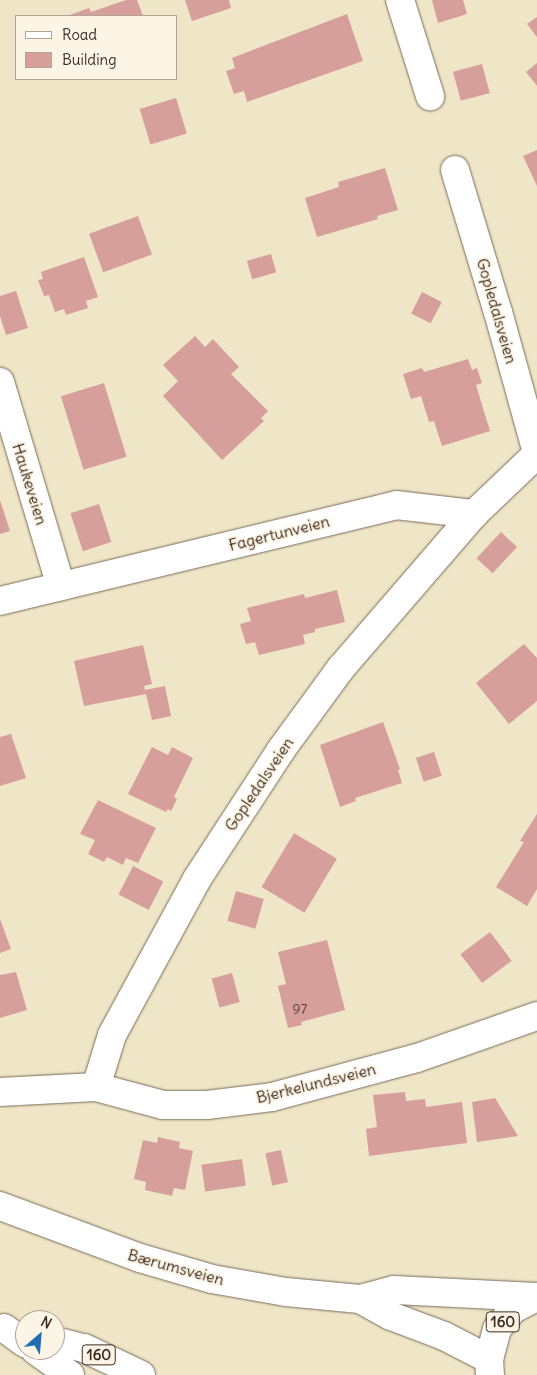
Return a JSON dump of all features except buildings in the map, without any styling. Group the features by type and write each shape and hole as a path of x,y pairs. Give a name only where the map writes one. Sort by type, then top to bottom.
{"street":[{"path":"400,0 430,96"},
{"name":"Gopledalsveien","path":"455,170 498,312 537,453"},
{"name":"Haukeveien","path":"0,382 61,586"},
{"path":"474,514 537,453"},
{"name":"Fagertunveien","path":"0,601 396,505 474,514"},
{"name":"Gopledalsveien","path":"96,1087 112,1036 197,879 281,750 341,668 474,514"},
{"name":"Bjerkelundsveien","path":"0,1092 96,1087 164,1105 207,1105 272,1097 417,1058 537,1016"},
{"name":"Bærumsveien","path":"0,1206 131,1256 212,1279 286,1292 360,1299 394,1290 536,1297"},
{"name":"160","path":"490,1367 497,1329 513,1310 536,1297"},
{"name":"Bærumsveien","path":"360,1299 391,1316 444,1336 490,1367"},
{"path":"15,1331 4,1328 15,1336"},
{"name":"160","path":"65,1343 84,1348 141,1375"},
{"name":"160","path":"49,1360 70,1375"}]}
